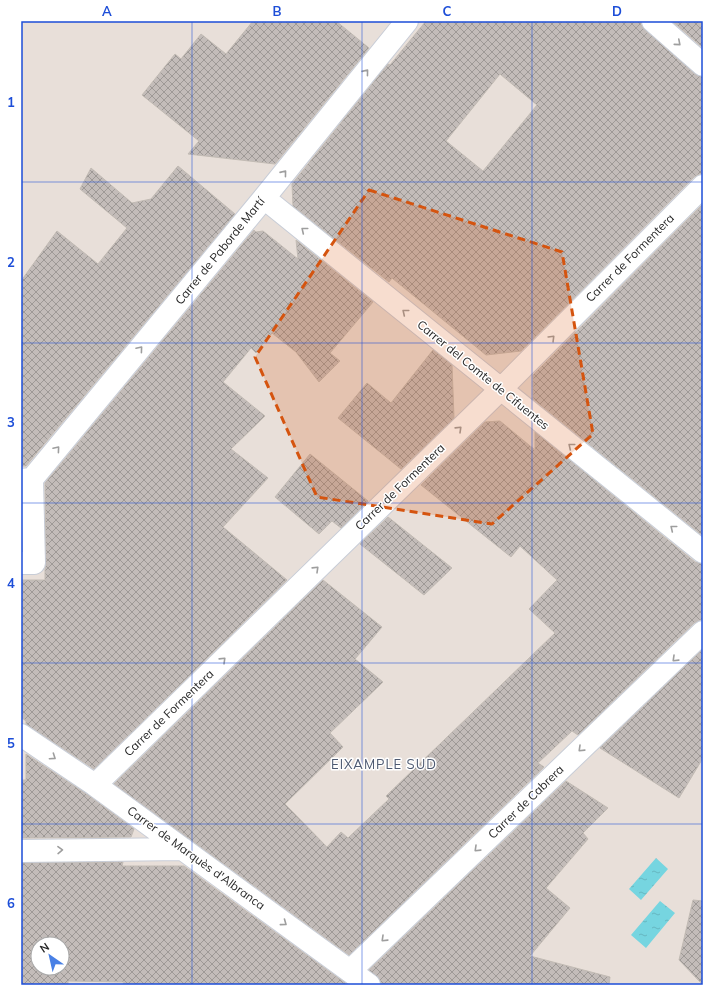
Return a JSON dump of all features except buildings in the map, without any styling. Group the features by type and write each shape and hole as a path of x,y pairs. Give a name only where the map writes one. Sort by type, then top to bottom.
{"street":[{"name":"Carrer de Paborde Martí","path":"27,479 264,198 407,21"},
{"path":"652,21 703,65"},
{"name":"Carrer de Formentera","path":"95,785 501,389 703,186"},
{"name":"Carrer del Comte de Cifuentes","path":"264,198 703,552"},
{"path":"21,563 34,563 27,479"},
{"name":"Carrer de Cabrera","path":"350,971 703,632"},
{"name":"Carrer de Marquès d'Albranca","path":"21,735 95,785 369,985"},
{"path":"21,851 183,849"}],"highlighted area":[{"path":"369,190 562,252 593,434 492,524 317,497 255,357"}],"water":[{"path":"656,858 668,869 641,900 629,889"},
{"path":"660,901 675,913 646,948 631,935"}],"district":[{"name":"EIXAMPLE SUD","path":"384,764"}]}
